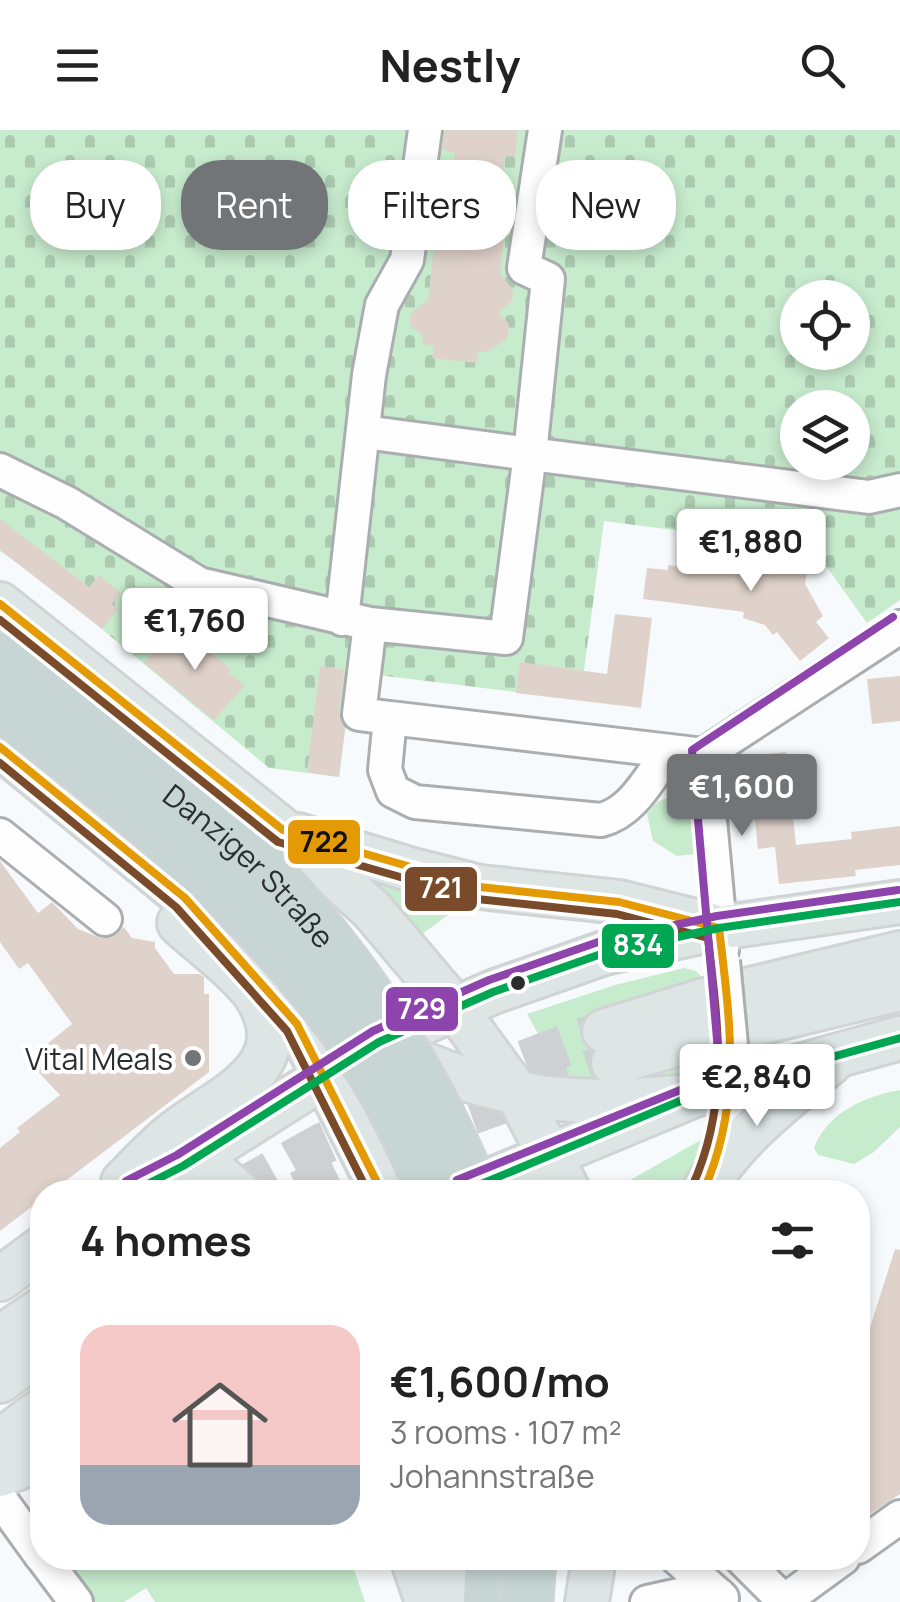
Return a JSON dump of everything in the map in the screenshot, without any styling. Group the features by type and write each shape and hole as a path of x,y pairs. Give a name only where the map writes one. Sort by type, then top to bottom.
{"highway":[{"name":"Danziger Straße","path":"0,658 250,857 302,912 370,996 401,1044 425,1128"},
{"name":"Danziger Straße","path":"0,704 190,857 270,936 304,973 350,1038 425,1128"},
{"path":"425,1128 481,1180"},
{"path":"425,1128 431,1180"},
{"path":"488,1602 490,1570"},
{"path":"526,1602 529,1570"}],"main road":[{"name":"Danziger Straße","path":"0,604 283,830 372,910 455,1008 520,1098 561,1174"},
{"path":"0,747 185,898 379,1042 418,1061 520,1098 692,1096"},
{"path":"146,867 224,908 243,906 256,900 276,872 283,830 409,869 480,886 619,902 721,944"},
{"path":"124,1180 173,1133 245,1084 260,1066 268,1035 258,999 170,914 146,867"},
{"path":"185,898 297,1024 376,1180"},
{"path":"156,1180 379,1042 455,1008 604,953 721,944 900,902"},
{"path":"900,954 701,1001 608,1047 702,1037 900,989"},
{"path":"524,1180 561,1174 733,1074 840,1056 900,1038"},
{"path":"711,1178 784,1102 840,1056"},
{"path":"325,1078 429,1123 482,1180"},
{"path":"492,1180 518,1142 520,1098"},
{"path":"184,1166 215,1172 224,1180"},
{"path":"0,1279 30,1257"},
{"path":"0,1338 30,1317"},
{"path":"0,1381 30,1359"},
{"path":"18,1466 30,1438"},
{"path":"416,1570 427,1602"},
{"path":"445,1602 446,1570"},
{"path":"445,1602 462,1570"},
{"path":"534,1570 546,1583 549,1602"},
{"path":"587,1602 592,1570"}],"street":[{"path":"424,130 407,260 382,305 369,375 364,432 356,622 388,780 392,790 415,802 601,820 627,808 668,753"},
{"path":"0,470 67,503 199,584 356,622 506,638 548,279 524,268 546,130"},
{"path":"364,432 869,497 900,490"},
{"path":"375,716 704,755 900,627"},
{"path":"704,755 733,1074 711,1178"},
{"path":"0,836 105,918"},
{"path":"18,1466 30,1510"},
{"path":"870,1538 900,1517"},
{"path":"53,1570 76,1602"},
{"path":"691,1570 723,1598"},
{"path":"753,1570 784,1601 827,1570"},
{"path":"648,1602 692,1592 723,1598"}],"green space":[{"path":"0,130 900,130 900,600 867,623 813,548 604,521 580,700 353,672 339,777 269,768 43,580 0,551"},
{"path":"674,795 691,805 697,854 677,856 653,841 647,814 657,802"},
{"path":"357,868 463,904 421,935"},
{"path":"684,968 696,971 707,982 715,1054 702,1074 567,1085 527,1014 615,985"},
{"path":"900,1090 900,1127 874,1152 854,1164 818,1155 814,1148 820,1136 838,1116 861,1102"},
{"path":"708,1136 691,1180 630,1180"},
{"path":"70,1570 354,1570 365,1602 155,1602 146,1588 124,1602 94,1602"}],"building":[{"path":"445,130 518,130 515,157 505,156 505,160 454,160 455,152 442,150"},
{"path":"434,250 503,250 500,274 513,290 512,301 498,313 509,324 507,339 487,352 478,351 477,363 432,358 434,346 422,344 423,336 410,325 411,313 428,300"},
{"path":"0,519 89,587 99,575 121,593 112,604 118,609 102,629 0,550"},
{"path":"753,545 810,553 805,584 823,616 816,622 829,638 800,661 777,632 773,635 765,625 743,618 744,612 643,599 647,568 668,570 668,565 736,574 736,570 749,572"},
{"path":"615,614 652,618 641,708 516,693 520,662 607,674"},
{"path":"175,625 231,669 228,672 245,685 214,720 144,663"},
{"path":"320,666 344,670 339,713 345,727 339,777 307,772"},
{"path":"900,676 900,721 872,724 867,679"},
{"path":"786,752 796,845 852,839 851,832 900,826 900,865 855,870 856,876 779,884 775,847 758,849 748,756"},
{"path":"0,861 38,913 52,902 78,929 101,938 113,937 124,927 132,938 155,942 155,948 174,974 204,977 204,994 209,994 209,1072 67,1180 30,1180 30,1208 0,1231 0,1148 20,1132 17,1128 60,1095 27,1060 72,1024 28,963 19,969 0,942"},
{"path":"895,1249 900,1250 900,1494 870,1514 870,1327"}],"tunnel":[{"path":"466,1083 604,1031"},
{"path":"324,1180 439,1125 613,1063"},
{"path":"258,1180 382,1117"}],"transit line":[{"name":"722","path":"0,604 283,830 480,887 619,902 719,928"},
{"name":"729","path":"457,1180 720,1074 692,750 893,617"},
{"name":"721","path":"0,620 278,842 477,899 617,914 708,938 718,1064 712,1125 695,1180"},
{"name":"722","path":"0,747 185,898 297,1024 376,1180"},
{"name":"721","path":"0,763 176,907 287,1031 362,1180"},
{"name":"729","path":"128,1180 177,1155 373,1031 489,980 601,941 717,916 898,890"},
{"name":"834","path":"156,1180 379,1042 493,992 604,953 719,928 900,902"},
{"name":"722","path":"708,1180 729,1094 729,1029 719,928"},
{"name":"834","path":"491,1180 692,1096 900,1038"}],"place":[{"name":"Vital Meals","path":"193,1058"}]}
